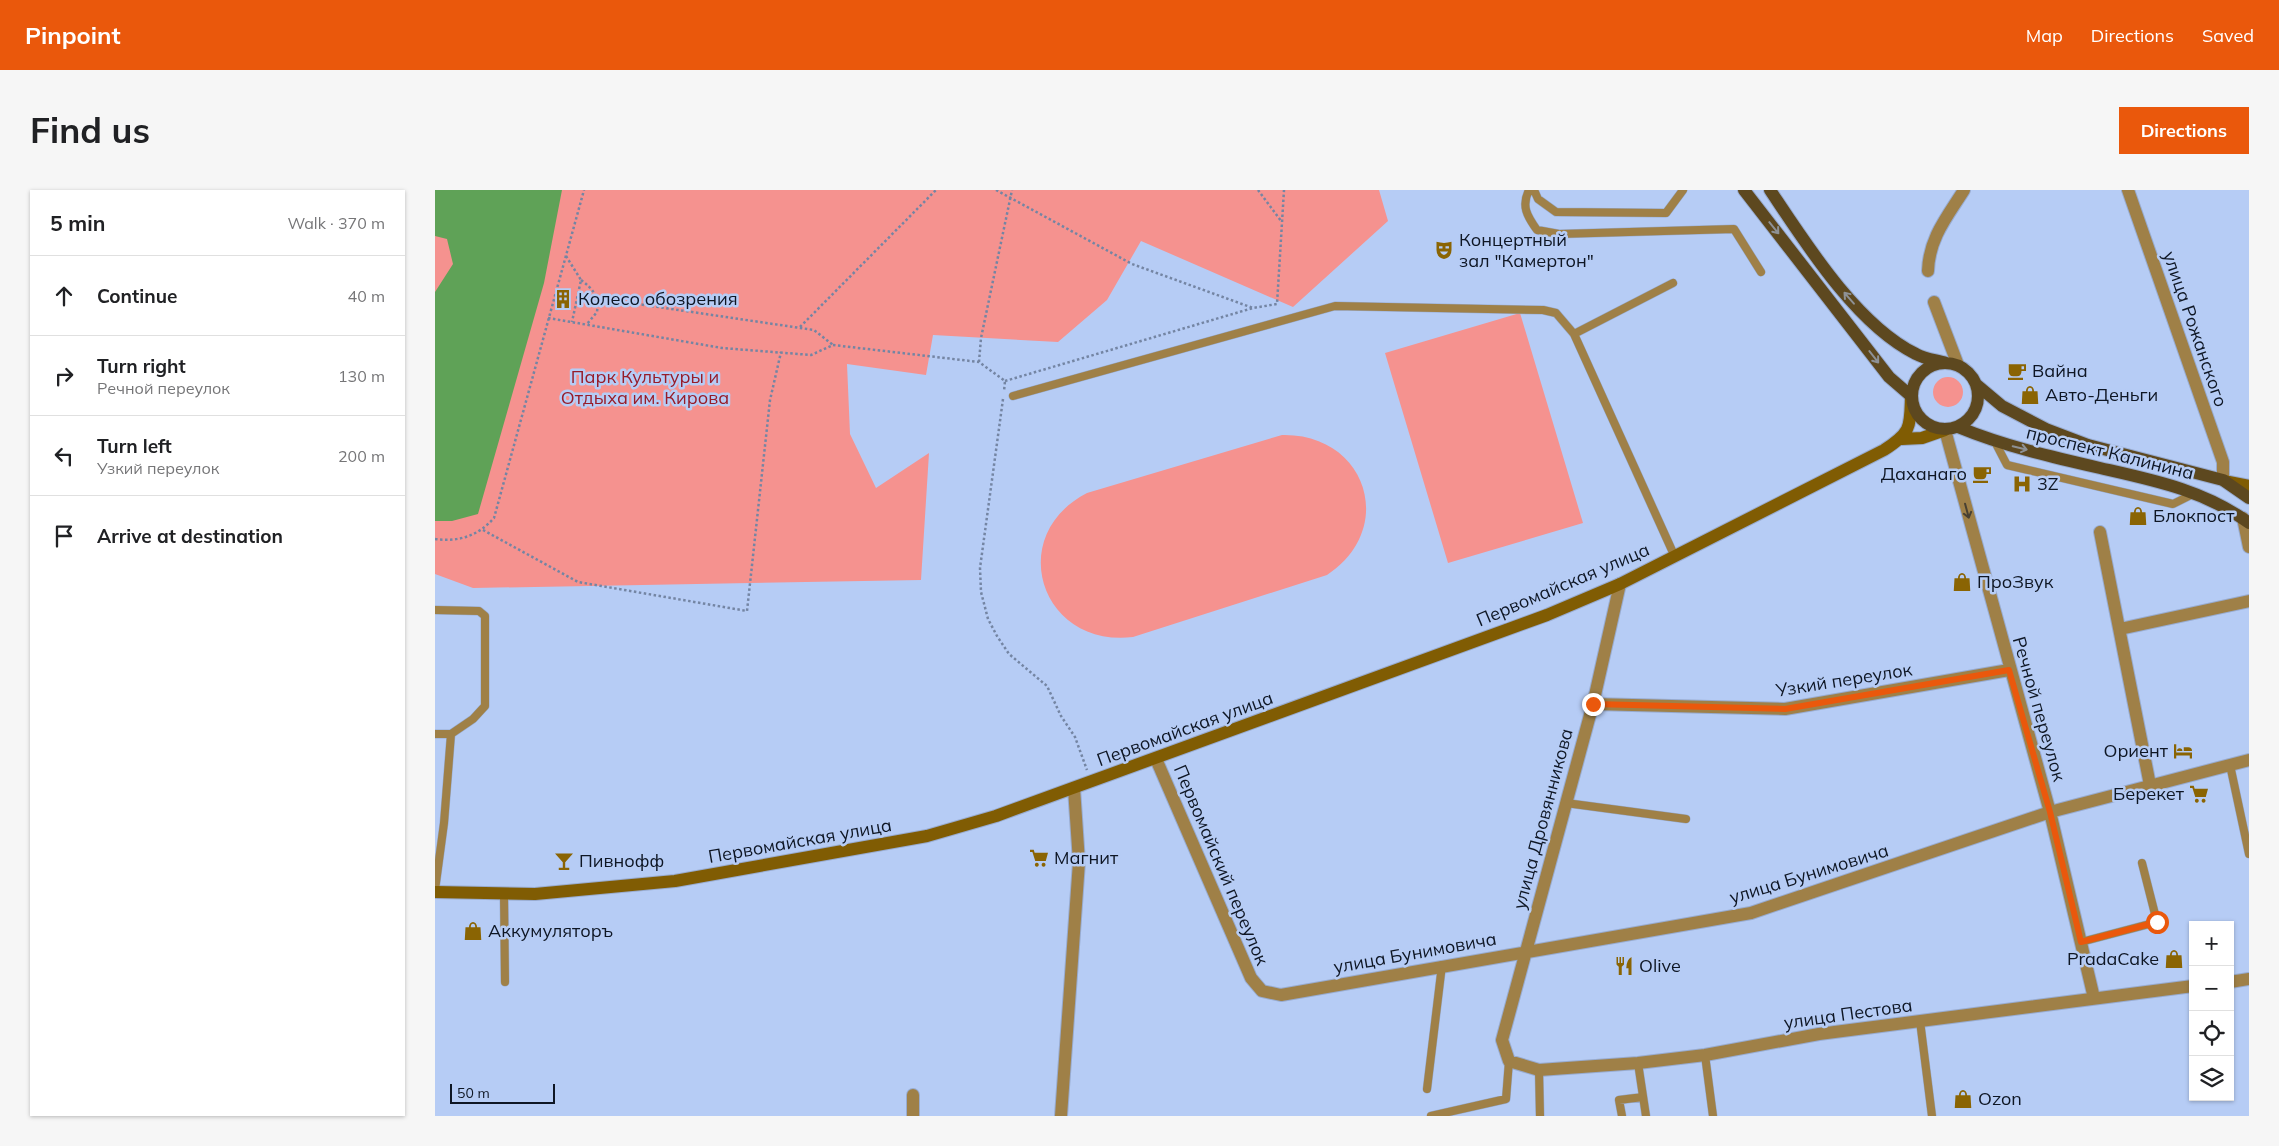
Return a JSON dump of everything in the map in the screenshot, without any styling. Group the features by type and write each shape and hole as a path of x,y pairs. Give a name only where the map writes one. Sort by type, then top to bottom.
{"main road":[{"name":"проспект Калинина","path":"1744,190 1889,377 1911,396 1914,409 1921,420 1932,427 1951,429 1995,442 2197,492 2220,503 2246,521"},
{"path":"1770,190 1848,298 1883,333 1917,355 1952,364"},
{"name":"проспект Калинина","path":"1952,364 1970,373 1977,384 2003,406 2046,429 2088,445 2223,480 2249,498"},
{"path":"1911,396 1914,383 1921,372 1933,365 1952,364"},
{"path":"1951,429 1969,420 1976,410 1979,397 1977,384"}],"street":[{"path":"1928,271 1929,254 1935,234 1964,190"},
{"name":"улица Рожанского","path":"2128,190 2223,462 2223,480"},
{"path":"1934,302 1952,364"},
{"path":"1902,439 1910,424 1911,396"},
{"name":"Первомайская улица","path":"435,891 504,894 545,893 675,881 827,856 927,836 997,816 1547,615 1620,584 1675,557 1865,461 1902,439 1922,438 1951,429"},
{"name":"Речной переулок","path":"1951,429 2009,670 2050,812 2094,998"},
{"name":"проспект Калинина","path":"2223,480 2249,486"},
{"path":"2246,521 2249,548"},
{"path":"2100,532 2150,785"},
{"name":"улица Дровянникова","path":"1509,1061 1502,1040 1593,704 1620,584"},
{"path":"2120,629 2249,601"},
{"name":"Узкий переулок","path":"1593,704 1785,709 2009,670"},
{"name":"Первомайский переулок","path":"1156,759 1251,978 1262,991 1281,994"},
{"name":"улица Бунимовича","path":"1281,994 1751,913 2050,812 2249,760"},
{"path":"1061,1116 1079,862 1074,788"},
{"path":"2234,981 2249,979"},
{"name":"улица Пестова","path":"1509,1061 1539,1070 1705,1055 1819,1034 2189,986"},
{"path":"913,1095 913,1116"}],"lane":[{"path":"1529,190 1524,200 1527,216 1537,230 1559,234 1733,229 1761,272"},
{"path":"1534,190 1538,199 1556,212 1666,212 1683,190"},
{"path":"1573,334 1673,283"},
{"path":"1013,396 1335,306 1543,310 1556,313 1573,334 1675,557"},
{"path":"1995,442 2007,465 2173,504 2197,492"},
{"path":"435,610 479,611 485,616 485,706 473,719 451,734 435,734"},
{"path":"435,891 444,823 451,734"},
{"path":"2231,765 2247,834 2249,854"},
{"path":"1566,803 1686,818"},
{"path":"2081,942 2157,922 2142,863"},
{"path":"504,894 505,982"},
{"path":"1427,1089 1442,965"},
{"path":"1919,1021 1932,1116"},
{"path":"1705,1055 1713,1116"},
{"path":"1431,1116 1506,1099 1509,1061"},
{"path":"1638,1062 1646,1116"},
{"path":"1539,1070 1540,1116"},
{"path":"1621,1116 1619,1100 1643,1097"}],"path":[{"path":"435,539 464,538 483,530 494,518 584,190"},
{"path":"799,328 936,190"},
{"path":"996,190 1132,264 1253,308"},
{"path":"979,362 981,338 1012,190"},
{"path":"1258,190 1282,221"},
{"path":"1005,381 1253,308 1277,304 1284,190"},
{"path":"566,256 581,280 593,288 597,298 597,312 587,324"},
{"path":"572,322 581,280"},
{"path":"597,298 814,330 833,345"},
{"path":"548,318 722,348 811,355 833,345 979,362 1005,381"},
{"path":"483,530 578,582 747,611 770,400 781,352"},
{"path":"1005,381 980,568 981,592 988,619 1009,654 1047,686 1061,716 1075,738 1092,782"}],"green space":[{"name":"Парк Культуры и Отдыха им. Кирова","path":"435,190 1379,190 1388,221 1293,307 1141,241 1107,300 1058,342 933,335 926,375 847,364 850,434 876,488 929,453 921,580 473,588 435,574"},
{"path":"1520,313 1583,523 1448,563 1385,353"},
{"path":"1948,377 1959,381 1963,392 1959,403 1948,407 1937,403 1933,392 1937,381"},
{"path":"1282,435 1311,439 1334,449 1352,466 1363,487 1366,510 1362,533 1349,555 1327,575 1133,637 1101,636 1075,625 1056,608 1044,585 1041,560 1046,535 1061,512 1087,493"}],"shaded area":[{"path":"435,190 562,190 544,283 478,514 452,521 435,521 435,292 453,264 447,239 435,236"}],"place":[{"name":"Концертный зал \"Камертон\"","path":"1444,250"},
{"name":"Колесо обозрения","path":"563,299"},
{"name":"Вайна","path":"2017,371"},
{"name":"Авто-Деньги","path":"2030,395"},
{"name":"Даханаго","path":"1982,474"},
{"name":"3Z","path":"2022,484"},
{"name":"Блокпост","path":"2138,516"},
{"name":"ПроЗвук","path":"1962,582"},
{"name":"Ориент","path":"2183,751"},
{"name":"Берекет","path":"2199,794"},
{"name":"Магнит","path":"1039,858"},
{"name":"Пивнофф","path":"564,861"},
{"name":"Аккумуляторъ","path":"473,931"},
{"name":"PradaCake","path":"2174,959"},
{"name":"Olive","path":"1624,966"},
{"name":"Ozon","path":"1963,1099"}],"route":[{"path":"1593,704 1785,709 2009,670 2050,812 2081,942 2157,922"}]}
